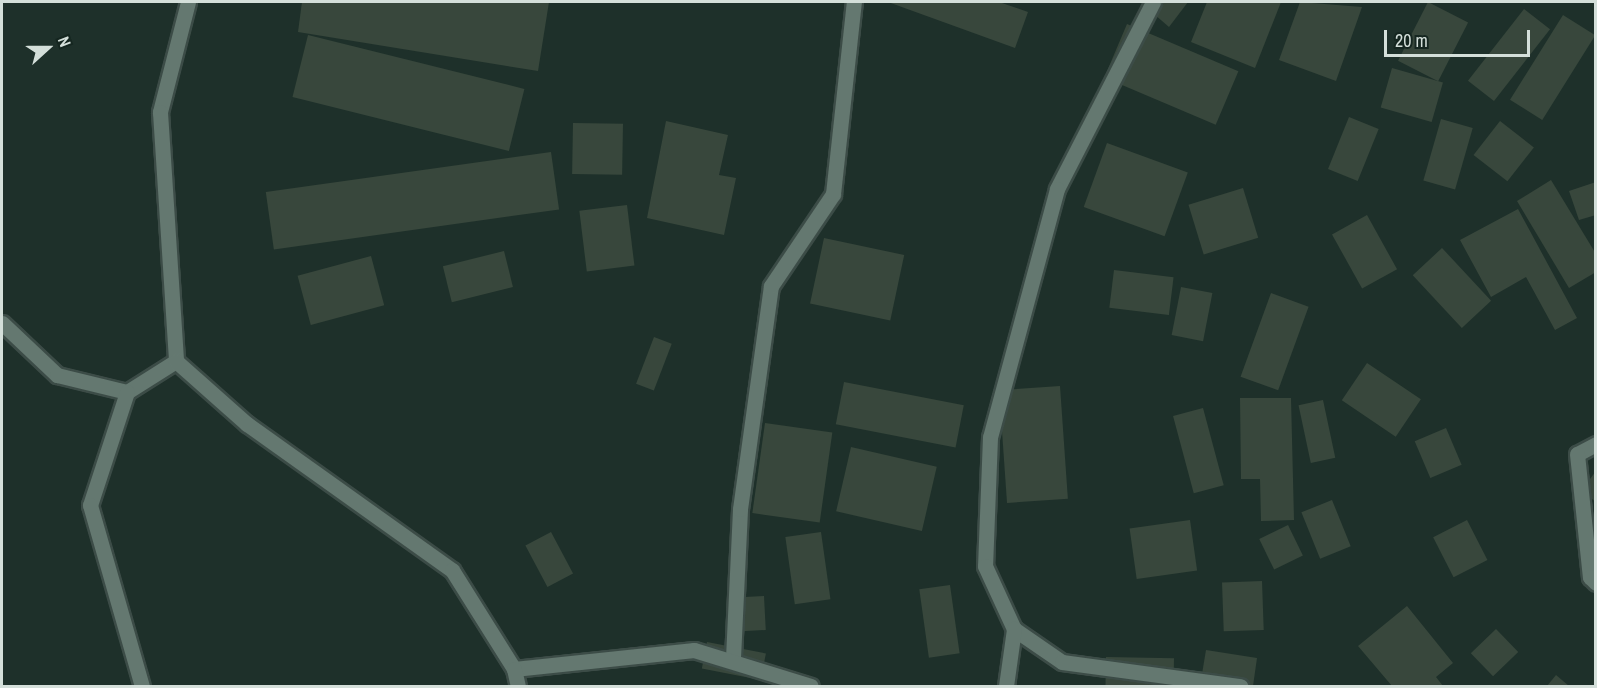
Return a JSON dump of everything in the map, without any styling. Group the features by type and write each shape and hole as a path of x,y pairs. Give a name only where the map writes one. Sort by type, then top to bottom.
{"street":[{"path":"188,2 160,112 176,361 247,424 452,570 514,669 518,687"},
{"path":"733,658 740,509 771,286 834,194 854,2"},
{"path":"1153,2 1058,189 990,438 985,566 1014,629 1062,662 1240,686"},
{"path":"2,323 57,375 127,392"},
{"path":"142,687 90,505 127,392 176,361"},
{"path":"1596,444 1577,454 1590,577 1596,583"},
{"path":"1006,687 1014,629"},
{"path":"514,669 694,650 733,658 811,687"}],"building":[{"path":"302,2 549,2 538,71 298,32"},
{"path":"888,2 999,2 1028,12 1015,48"},
{"path":"1140,2 1188,2 1169,27"},
{"path":"1207,2 1281,2 1255,68 1191,42"},
{"path":"1300,2 1362,7 1336,81 1279,60"},
{"path":"1428,2 1468,22 1438,81 1398,61"},
{"path":"1524,9 1550,29 1494,101 1468,81"},
{"path":"1563,15 1595,35 1542,120 1510,100"},
{"path":"1127,24 1238,71 1216,125 1104,77"},
{"path":"308,35 524,89 509,151 293,97"},
{"path":"1392,68 1443,83 1432,122 1381,107"},
{"path":"1349,117 1379,129 1358,181 1328,169"},
{"path":"1441,119 1473,128 1455,190 1423,181"},
{"path":"666,121 728,135 719,175 736,178 724,235 647,218"},
{"path":"1500,121 1534,147 1507,181 1474,155"},
{"path":"573,123 623,124 622,175 572,174"},
{"path":"1107,143 1188,172 1165,236 1084,207"},
{"path":"551,152 559,209 274,250 266,192"},
{"path":"1551,180 1596,254 1596,272 1569,288 1517,201"},
{"path":"1596,182 1596,215 1579,220 1569,191"},
{"path":"1243,188 1258,238 1204,254 1188,205"},
{"path":"627,205 634,266 587,271 579,211"},
{"path":"1518,209 1577,318 1555,330 1526,277 1491,297 1460,240"},
{"path":"1367,215 1397,269 1362,289 1332,234"},
{"path":"824,238 904,255 890,321 810,304"},
{"path":"1442,248 1491,301 1462,328 1413,275"},
{"path":"504,251 513,287 452,302 443,266"},
{"path":"371,256 384,305 311,325 298,276"},
{"path":"1114,270 1174,277 1169,315 1109,308"},
{"path":"1181,287 1212,293 1203,341 1172,335"},
{"path":"1271,293 1309,307 1278,390 1241,377"},
{"path":"654,337 672,344 654,390 636,384"},
{"path":"1367,363 1421,399 1396,437 1342,400"},
{"path":"844,382 964,405 956,447 836,424"},
{"path":"1060,386 1068,499 1007,503 999,390"},
{"path":"1240,398 1291,398 1294,520 1261,521 1260,479 1241,479"},
{"path":"1323,400 1335,458 1311,463 1299,405"},
{"path":"1203,408 1224,485 1194,493 1173,416"},
{"path":"765,423 832,432 820,523 752,513"},
{"path":"1446,428 1462,465 1430,478 1415,441"},
{"path":"851,447 937,467 922,531 836,511"},
{"path":"1596,471 1596,502 1581,491"},
{"path":"1332,500 1351,546 1320,559 1301,512"},
{"path":"1190,520 1197,571 1137,579 1130,528"},
{"path":"1467,520 1487,560 1454,577 1433,537"},
{"path":"1288,525 1303,556 1274,570 1259,539"},
{"path":"551,532 573,573 547,587 525,546"},
{"path":"821,532 830,599 795,604 785,537"},
{"path":"1262,581 1264,630 1224,631 1222,582"},
{"path":"950,585 960,653 929,658 919,589"},
{"path":"764,596 766,630 732,632 730,598"},
{"path":"1407,606 1453,663 1436,677 1443,686 1392,686 1358,646"},
{"path":"1496,629 1518,652 1493,676 1471,653"},
{"path":"707,642 766,653 761,680 702,669"},
{"path":"1206,650 1257,658 1253,686 1200,686"},
{"path":"1106,657 1174,658 1174,686 1105,686"},
{"path":"1556,675 1569,686 1547,686"}]}
